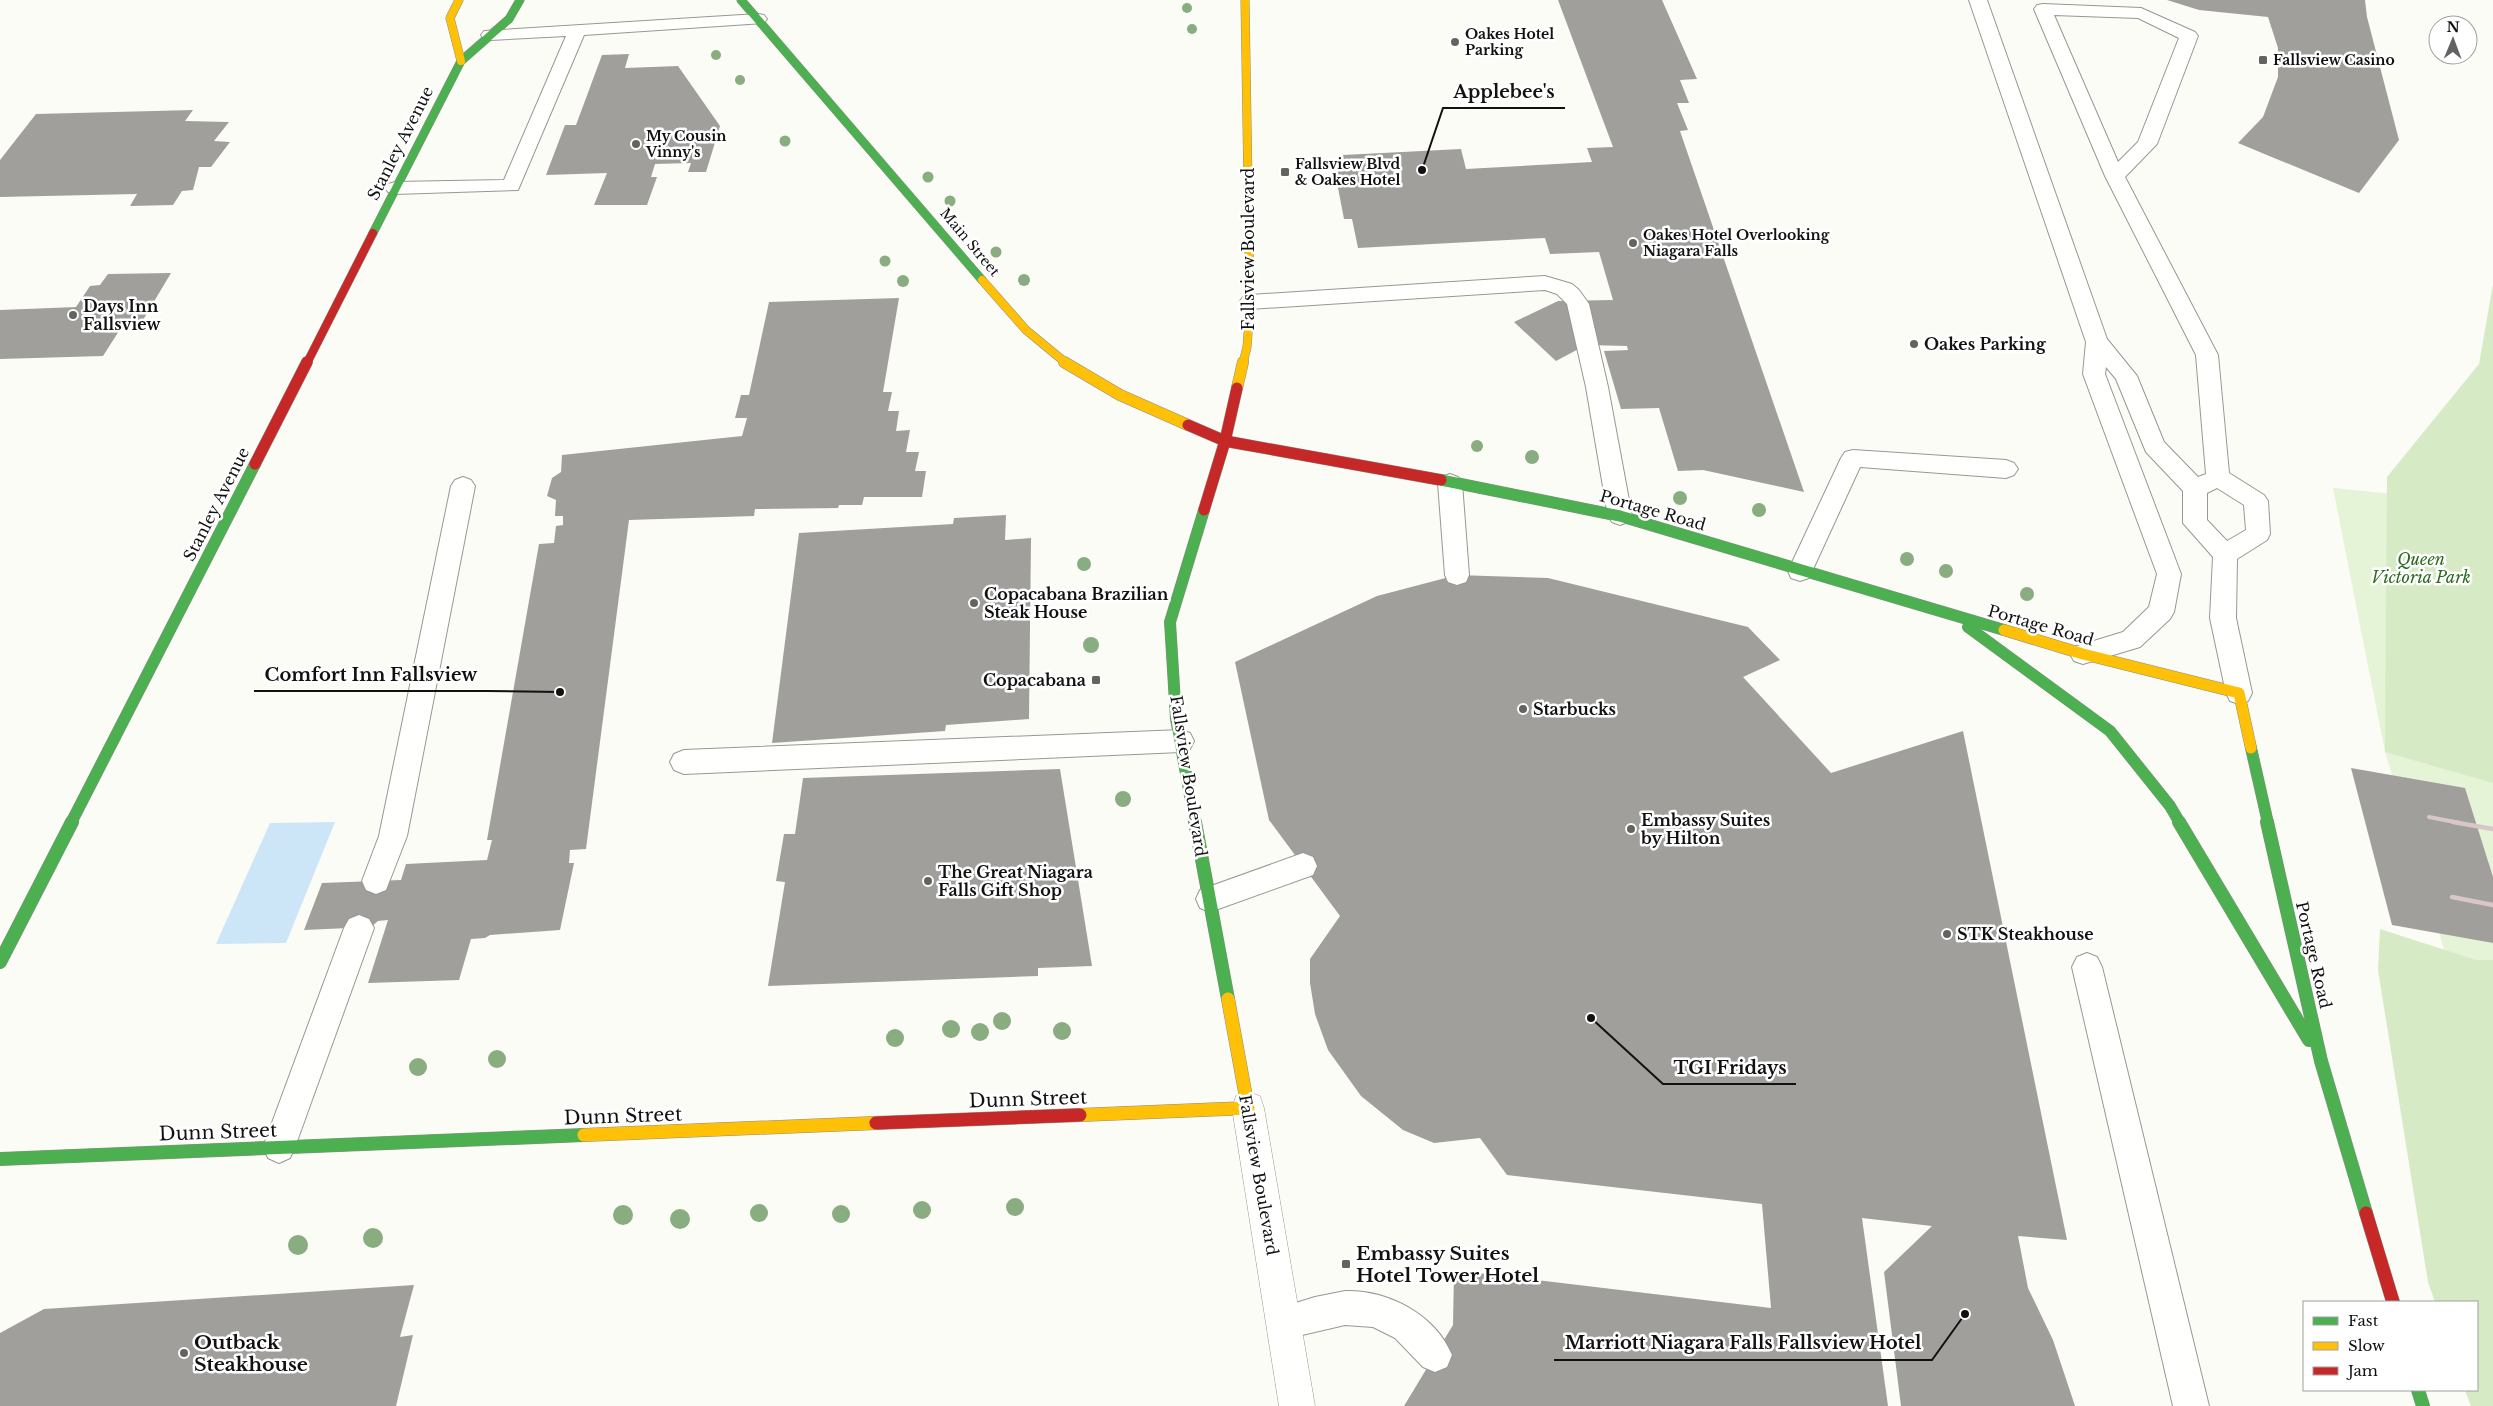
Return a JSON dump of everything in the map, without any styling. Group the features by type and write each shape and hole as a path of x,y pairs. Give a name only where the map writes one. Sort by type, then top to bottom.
{"main road":[{"path":"459,0 450,18 461,61"},
{"name":"Stanley Avenue","path":"0,962 461,61 509,19 520,0"},
{"name":"Main Street","path":"741,0 1010,313 1056,356 1120,396 1225,441"},
{"name":"Fallsview Boulevard","path":"1245,0 1250,302 1247,347 1225,441 1170,622 1176,719 1248,1108"},
{"name":"Portage Road","path":"1225,441 1450,483 1510,492 1620,516 2083,654 2239,693 2321,1061 2393,1301"},
{"path":"1952,616 2110,731 2170,806 2321,1061"},
{"name":"Dunn Street","path":"0,1159 1248,1108"},
{"path":"2418,1391 2423,1406"}],"street":[{"name":"Fallsview Boulevard","path":"1248,1108 1285,1322 1297,1406"}],"lane":[{"path":"1978,0 2098,342 2126,376 2154,446 2195,488 2195,523 2224,554 2223,618 2239,693"},
{"path":"2115,176 2147,144 2189,36 2141,13 2043,9 2115,176 2207,355 2218,477"},
{"path":"490,35 758,20"},
{"path":"396,188 511,186 577,31"},
{"path":"1250,302 1545,284 1558,285 1572,293 1578,304 1597,387 1620,516"},
{"path":"2083,654 2131,640 2161,612 2168,574 2094,374 2098,342"},
{"path":"1800,571 1853,458 2006,469"},
{"path":"2195,488 2218,477"},
{"path":"2218,477 2256,500 2258,534 2224,554"},
{"path":"1450,483 1457,575"},
{"path":"376,881 393,836 463,486"},
{"path":"684,762 1181,741"},
{"path":"1210,899 1303,866"},
{"path":"279,1147 359,928"},
{"path":"2087,967 2191,1406"},
{"path":"1285,1322 1338,1308 1376,1309 1403,1323 1435,1355"}],"green space":[{"path":"2493,284 2493,783 2385,752 2387,477 2479,364"},
{"name":"Queen Victoria Park","path":"2493,391 2493,1113 2385,752 2333,488 2413,496"},
{"path":"2380,929 2476,960 2493,960 2493,1406 2471,1406 2465,1391 2478,1391 2478,1301 2435,1301 2428,1282 2378,970"}],"water":[{"path":"335,822 286,943 216,944 270,823"}],"building":[{"name":"Oakes Hotel Overlooking Niagara Falls","path":"1558,0 1662,0 1697,79 1680,80 1689,103 1677,103 1688,130 1680,131 1804,492 1703,470 1678,471 1659,408 1621,409 1604,351 1628,350 1627,346 1586,345 1556,361 1514,322 1558,301 1613,300 1599,252 1550,254 1545,238 1358,248 1352,219 1344,219 1333,162 1344,161 1343,155 1461,149 1466,169 1592,162 1587,148 1613,147"},
{"path":"2167,0 2365,0 2367,17 2399,140 2359,193 2238,143 2263,117 2278,77 2278,48 2268,17 2199,10"},
{"name":"My Cousin Vinny's","path":"629,54 625,68 678,66 720,126 706,172 688,172 691,163 655,164 651,177 657,177 647,205 594,205 607,173 546,175 565,125 576,125 602,55"},
{"path":"193,110 185,121 229,122 214,141 230,142 211,167 199,167 193,190 182,191 173,205 130,206 137,194 0,197 0,160 36,114"},
{"name":"Days Inn Fallsview","path":"171,273 143,320 126,320 103,356 0,359 0,310 76,307 90,286 100,285 108,274"},
{"path":"899,298 883,392 892,392 888,411 899,411 896,431 910,430 906,452 919,452 915,471 926,471 922,497 864,497 862,505 839,505 838,508 755,509 754,516 629,520 586,849 570,850 569,863 574,863 560,930 490,935 485,938 471,939 459,980 368,983 388,920 378,921 371,927 304,930 322,883 401,880 406,864 487,860 492,840 487,840 539,544 554,543 556,526 563,525 563,516 555,516 556,500 547,496 552,478 561,472 562,455 742,436 747,418 735,418 741,395 749,395 769,302"},
{"path":"1006,515 1005,540 1031,538 1029,719 946,725 945,731 772,743 799,533 953,524 954,518"},
{"path":"1457,575 1548,578 1748,627 1780,660 1743,677 1831,773 1963,731 2067,1240 2018,1236 2028,1288 2053,1340 2075,1406 1901,1406 1884,1272 1932,1226 1862,1218 1888,1406 1404,1406 1453,1325 1454,1270 1771,1308 1762,1204 1507,1175 1480,1138 1434,1143 1403,1130 1361,1096 1328,1050 1315,1014 1310,983 1310,959 1340,916 1269,820 1235,662 1377,596"},
{"path":"2351,768 2465,788 2493,877 2493,943 2392,925"},
{"path":"1060,769 1092,966 1038,968 1038,976 768,986 785,882 776,881 784,834 795,834 803,778"},
{"path":"414,1285 400,1337 413,1335 396,1406 0,1406 0,1333 44,1309"}],"railway":[{"path":"2429,817 2460,823"},
{"path":"2453,822 2493,829"},
{"path":"2452,897 2493,905"}],"traffic: fast":[{"path":"373,233 461,61 509,19 520,0"},
{"path":"741,0 982,280"},
{"path":"0,962 255,464"},
{"path":"1441,480 1620,516 2004,630"},
{"path":"1204,510 1170,622 1176,719 1228,999"},
{"path":"1968,627 2110,731 2170,806 2309,1040"},
{"path":"2251,748 2321,1061 2366,1213"},
{"path":"0,1159 584,1135"},
{"path":"2418,1391 2423,1406"}],"traffic: slow":[{"path":"459,0 450,18 461,61"},
{"path":"1237,388 1247,347 1250,307 1245,0"},
{"path":"982,280 1026,330 1071,367 1120,395 1188,425"},
{"path":"2004,630 2083,654 2239,693 2251,748"},
{"path":"1080,1115 1248,1108 1228,999"},
{"path":"584,1135 876,1123"}],"traffic: jam":[{"path":"255,464 373,233"},
{"path":"1204,510 1225,441 1237,388"},
{"path":"1188,425 1225,441 1441,480"},
{"path":"876,1123 1080,1115"},
{"path":"2366,1213 2393,1301"}],"place":[{"name":"Oakes Hotel Parking","path":"1455,42"},
{"name":"Fallsview Casino","path":"2263,60"},
{"name":"My Cousin Vinny's","path":"636,144"},
{"name":"Applebee's","path":"1422,170"},
{"name":"Fallsview Blvd & Oakes Hotel","path":"1285,172"},
{"name":"Oakes Hotel Overlooking Niagara Falls","path":"1633,243"},
{"name":"Days Inn Fallsview","path":"73,315"},
{"name":"Oakes Parking","path":"1914,344"},
{"name":"Copacabana Brazilian Steak House","path":"974,603"},
{"name":"Copacabana","path":"1096,680"},
{"name":"Comfort Inn Fallsview","path":"560,692"},
{"name":"Starbucks","path":"1523,709"},
{"name":"Embassy Suites by Hilton","path":"1631,829"},
{"name":"The Great Niagara Falls Gift Shop","path":"928,881"},
{"name":"STK Steakhouse","path":"1947,934"},
{"name":"TGI Fridays","path":"1591,1018"},
{"name":"Embassy Suites Hotel Tower Hotel","path":"1346,1264"},
{"name":"Marriott Niagara Falls Fallsview Hotel","path":"1965,1314"},
{"name":"Outback Steakhouse","path":"184,1353"}]}
